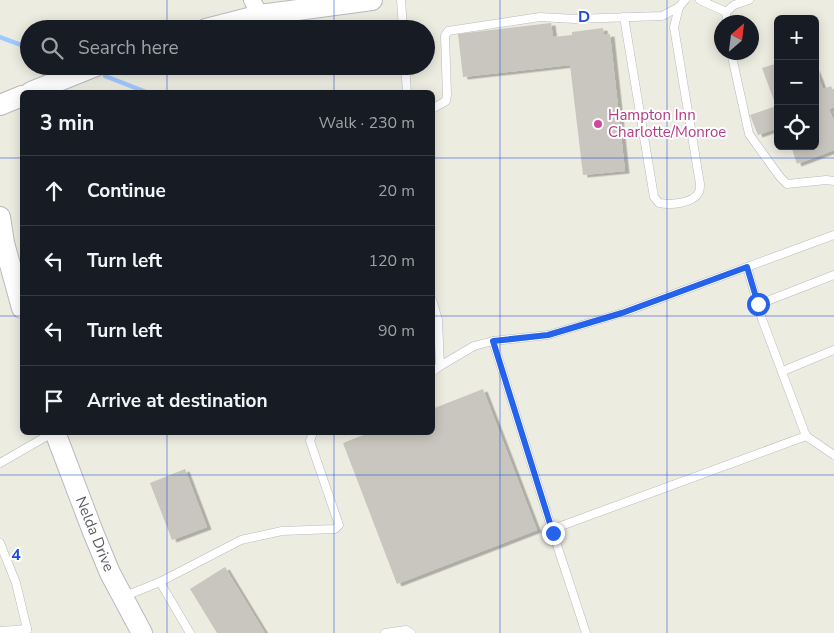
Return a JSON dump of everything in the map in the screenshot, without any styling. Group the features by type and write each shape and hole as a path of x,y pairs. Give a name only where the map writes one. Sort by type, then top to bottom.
{"street":[{"path":"227,20 256,8 372,0"},
{"path":"36,90 74,75"},
{"path":"0,105 20,97"},
{"path":"0,217 4,243 20,301"},
{"name":"Nelda Drive","path":"55,435 110,573 142,633"}],"lane":[{"path":"401,0 402,20"},
{"path":"435,107 446,101 445,36 448,31 540,18 575,19 662,16 679,7 685,0"},
{"path":"700,0 726,12"},
{"path":"726,12 734,5 749,0"},
{"path":"624,17 654,197 659,203 669,205 693,198 699,192 700,184 674,28 679,7"},
{"path":"733,60 749,134 780,177 787,184 826,180 834,182"},
{"path":"406,75 407,90"},
{"path":"435,370 474,346 493,341 548,335 622,313 834,235"},
{"path":"747,267 758,304 806,436 834,455"},
{"path":"758,304 834,275"},
{"path":"435,310 438,320 440,366"},
{"path":"493,341 586,633"},
{"path":"782,371 834,350"},
{"path":"0,463 49,435"},
{"path":"123,597 160,582 241,540 282,531 334,529 339,525 310,440 312,435"},
{"path":"553,533 561,526 806,436"},
{"path":"0,543 16,583 26,631 0,631"},
{"path":"160,582 190,633"},
{"path":"384,633 406,630 411,633"}],"building":[{"name":"Hampton Inn Charlotte/Monroe","path":"551,23 553,37 572,35 572,32 603,28 604,35 610,34 625,171 583,175 570,65 463,77 458,34"},
{"path":"774,64 774,101 762,68"},
{"path":"819,78 823,89 831,86 834,93 834,107 829,109 834,121 834,150 797,164 792,150 819,150"},
{"path":"774,107 774,129 758,135 750,115"},
{"path":"483,389 537,530 397,584 343,443 363,435 435,435 435,408"},
{"path":"185,469 207,527 172,540 150,483"},
{"path":"225,567 265,633 217,633 190,589"}],"waterway":[{"path":"0,37 20,45"},
{"path":"105,76 141,90"}],"place":[{"name":"Hampton Inn Charlotte/Monroe","path":"598,124"}],"route":[{"path":"553,533 493,341 548,335 622,313 747,267 758,304"}]}
